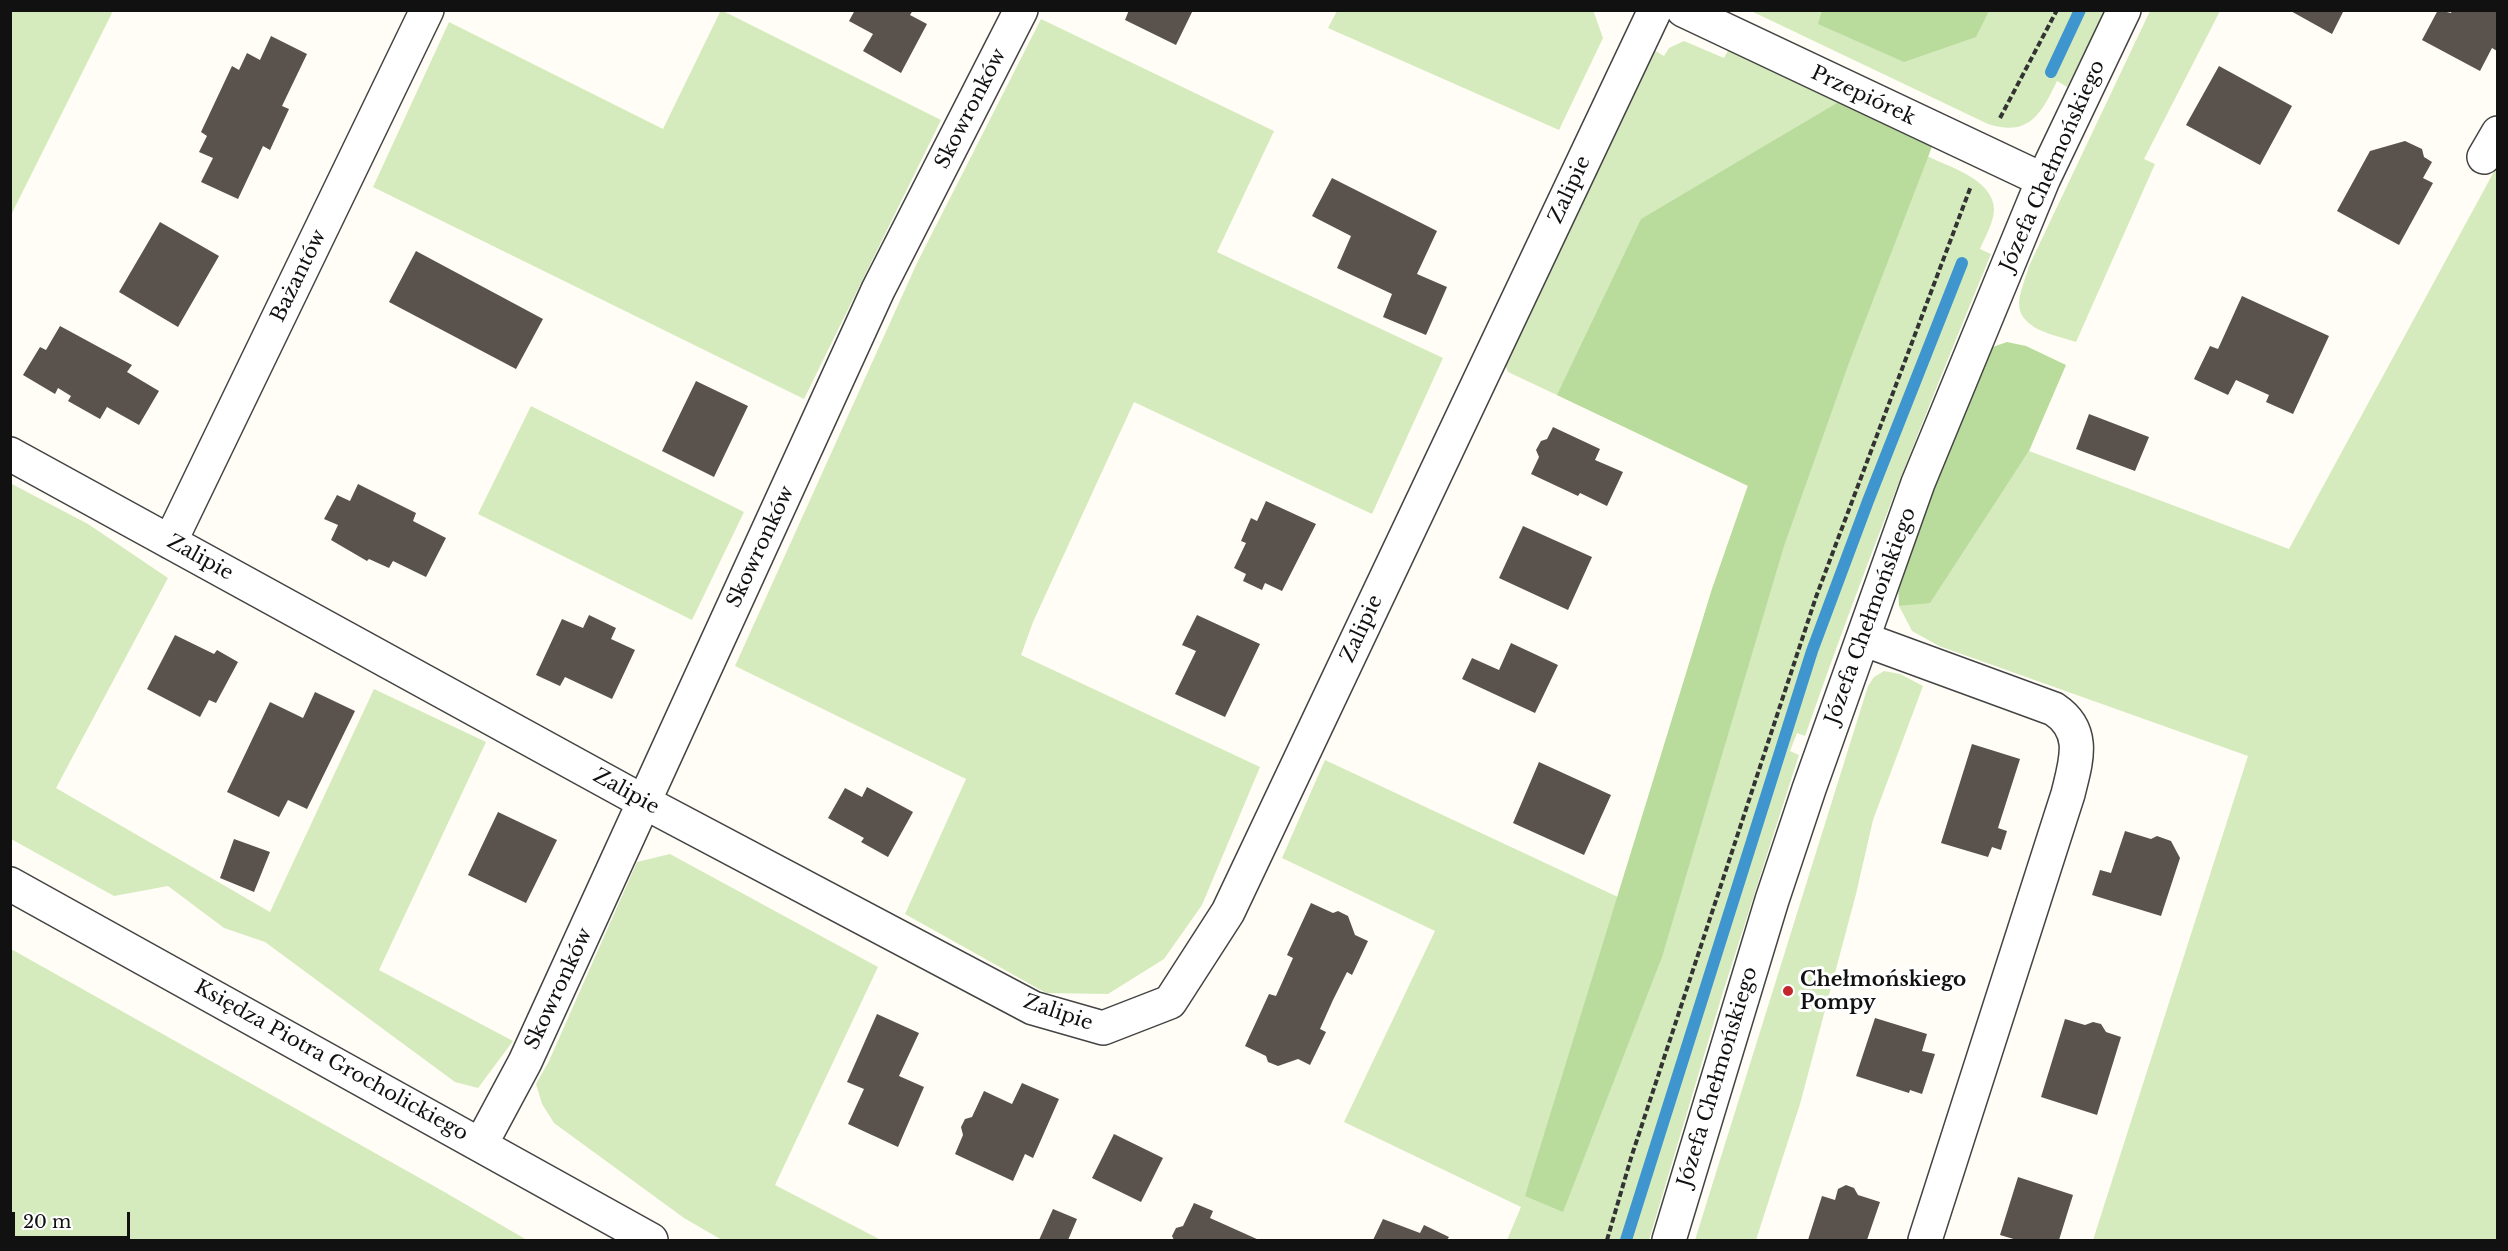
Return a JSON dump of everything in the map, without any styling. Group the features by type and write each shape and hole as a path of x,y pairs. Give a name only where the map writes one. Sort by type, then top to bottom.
{"street":[{"name":"Bażantów","path":"171,542 427,10"},
{"name":"Skowronków","path":"481,1144 525,1062 878,290 1021,10"},
{"name":"Zalipie","path":"10,454 644,802 1033,1008 1102,1028 1170,1002 1228,912 1655,10"},
{"name":"Przepiórek","path":"1683,10 2043,180"},
{"name":"Józefa Chełmońskiego","path":"1669,1240 1772,900 1918,483 2043,180 2124,10"},
{"path":"1863,639 2054,709 2066,716 2074,729 2076,741 2077,755 2068,794 1925,1240"},
{"name":"Księdza Piotra Grocholickiego","path":"10,884 651,1240"}],"path":[{"path":"2022,78 2057,10"},
{"path":"1607,1240 1631,1158 1816,597 1924,306 1968,198 1983,153"}],"green space":[{"path":"721,10 941,120 804,399 373,187 449,22 663,129"},
{"path":"1593,10 1603,38 1559,130 1328,28 1337,11"},
{"path":"1822,10 1989,11 1976,37 1904,62 1818,24"},
{"path":"10,11 113,11 11,215"},
{"path":"1751,11 2105,11 2067,87 2057,81 2039,113 2032,120 2013,128 1988,124"},
{"path":"2150,11 2220,11 2144,159 2155,164 2076,342 2049,334 2031,325 2020,311 2021,293 2029,266"},
{"path":"1041,19 1274,131 1217,252 1443,358 1372,514 1134,402 1033,622 1021,655 1260,767 1202,905 1164,959 1108,994 1046,993 905,914 966,779 735,666 917,263"},
{"path":"1684,41 1724,58 1730,47 1933,144 1927,156 1968,175 1986,190 1992,199 1993,219 1980,249 1991,254 1895,494 1805,736 1797,733 1790,751 1799,755 1723,992 1649,1240 1507,1240 1521,1207 1344,1122 1435,931 1282,858 1325,760 1618,897 1712,589 1748,485 1508,372 1500,352 1652,49 1664,56 1669,48"},
{"path":"1842,100 1933,144 1850,360 1784,546 1662,957 1563,1212 1525,1196 1712,589 1748,486 1557,395 1641,219"},
{"path":"2497,166 2497,1240 2093,1240 2248,756 1939,646 1912,631 1899,606 1930,602 2029,451 2289,549"},
{"path":"2007,342 2026,346 2066,365 2029,451 1930,603 1899,606 1898,585 1987,349"},
{"path":"531,406 744,512 692,620 478,514"},
{"path":"10,483 88,524 168,578 56,788 270,912 374,689 486,742 379,970 513,1041 478,1088 455,1082 265,942 224,928 168,886 114,896 11,839"},
{"path":"1884,671 1900,674 1923,686 1873,820 1856,894 1800,1104 1756,1240 1695,1240 1868,686 1874,677"},
{"path":"670,854 878,967 775,1185 881,1240 722,1240 684,1218 554,1123 542,1104 536,1084 549,1061 637,862"},
{"path":"11,949 441,1190 527,1240 11,1240"}],"building":[{"path":"855,10 913,10 910,15 927,24 901,73 863,51 873,34 849,21"},
{"path":"1129,10 1193,10 1176,45 1125,20"},
{"path":"2289,10 2344,10 2332,34"},
{"path":"2438,10 2451,13 2452,10 2498,10 2498,49 2497,51 2492,48 2480,71 2422,40"},
{"path":"271,36 307,54 282,106 289,109 270,150 263,146 238,199 201,182 213,158 199,152 207,136 201,132 232,66 239,70 247,53 260,60"},
{"path":"2219,66 2292,106 2260,165 2186,125"},
{"path":"2405,141 2422,149 2424,157 2432,162 2423,178 2433,183 2399,245 2337,211 2370,151"},
{"path":"1332,178 1437,231 1417,274 1447,287 1426,335 1383,317 1392,294 1337,268 1351,236 1312,216"},
{"path":"160,222 219,256 178,327 119,292"},
{"path":"416,251 543,319 516,369 389,302"},
{"path":"2242,296 2329,336 2293,414 2266,402 2269,395 2236,380 2228,395 2194,379 2210,346 2218,349"},
{"path":"60,326 132,365 127,372 159,391 139,425 107,407 100,419 68,401 71,396 58,388 55,394 23,375 40,347 46,350"},
{"path":"696,381 748,406 714,477 662,451"},
{"path":"2089,414 2149,437 2135,471 2076,449"},
{"path":"1553,427 1600,449 1595,460 1623,472 1607,506 1580,493 1578,496 1531,474 1539,457 1536,450 1541,441 1547,439"},
{"path":"358,484 416,513 413,521 446,538 426,577 393,561 389,568 369,559 367,561 331,540 338,525 324,519 337,495 350,501"},
{"path":"1266,501 1316,524 1282,591 1265,583 1262,590 1243,581 1246,574 1234,568 1246,543 1241,541 1251,518 1257,521"},
{"path":"1523,526 1592,557 1568,610 1499,578"},
{"path":"589,615 616,628 611,639 635,650 612,699 565,677 560,686 536,675 562,619 583,628"},
{"path":"1197,615 1260,644 1225,717 1175,694 1196,651 1182,645"},
{"path":"175,635 214,654 217,650 238,662 216,703 209,700 200,717 147,689"},
{"path":"1511,643 1558,665 1535,713 1462,679 1472,658 1499,670"},
{"path":"315,692 355,711 307,809 288,800 279,817 227,792 270,702 303,718"},
{"path":"1972,744 2020,759 1998,828 2007,831 2001,850 1992,847 1988,857 1941,843"},
{"path":"1539,762 1611,795 1584,855 1513,823"},
{"path":"867,787 913,812 888,857 861,842 864,838 828,818 845,788 862,797"},
{"path":"498,812 557,840 526,903 468,875"},
{"path":"2125,831 2151,839 2157,836 2171,841 2180,858 2161,916 2092,895 2100,870 2111,873"},
{"path":"234,839 270,852 254,892 220,878"},
{"path":"1311,903 1333,913 1338,911 1348,916 1355,935 1368,941 1352,975 1347,972 1333,1000 1320,1029 1326,1032 1310,1065 1298,1059 1278,1066 1268,1062 1266,1056 1245,1046 1269,994 1276,996 1293,958 1287,955"},
{"path":"877,1014 919,1033 899,1076 924,1087 898,1147 848,1124 864,1089 847,1082"},
{"path":"1875,1018 1927,1034 1922,1051 1935,1054 1922,1094 1910,1090 1909,1093 1856,1076"},
{"path":"2065,1019 2085,1025 2093,1022 2101,1024 2106,1032 2121,1037 2097,1115 2041,1097"},
{"path":"1022,1083 1059,1099 1033,1158 1025,1154 1013,1181 955,1154 963,1135 961,1127 965,1119 972,1117 984,1091 1012,1104"},
{"path":"1114,1134 1163,1158 1141,1202 1092,1178"},
{"path":"2018,1177 2073,1195 2059,1240 2017,1240 2000,1235"},
{"path":"1846,1185 1854,1188 1858,1195 1880,1202 1867,1240 1808,1240 1822,1196 1835,1200 1838,1189"},
{"path":"1194,1203 1213,1211 1210,1218 1259,1240 1174,1240 1172,1236 1176,1228 1183,1226"},
{"path":"1053,1209 1077,1219 1068,1240 1039,1240"},
{"path":"1383,1219 1420,1233 1424,1225 1449,1237 1447,1240 1373,1240"}],"waterway":[{"path":"2051,72 2080,10"},
{"path":"1626,1240 1812,651 1868,501 1962,263"}],"place":[{"name":"Chełmońskiego Pompy","path":"1788,991"}]}
